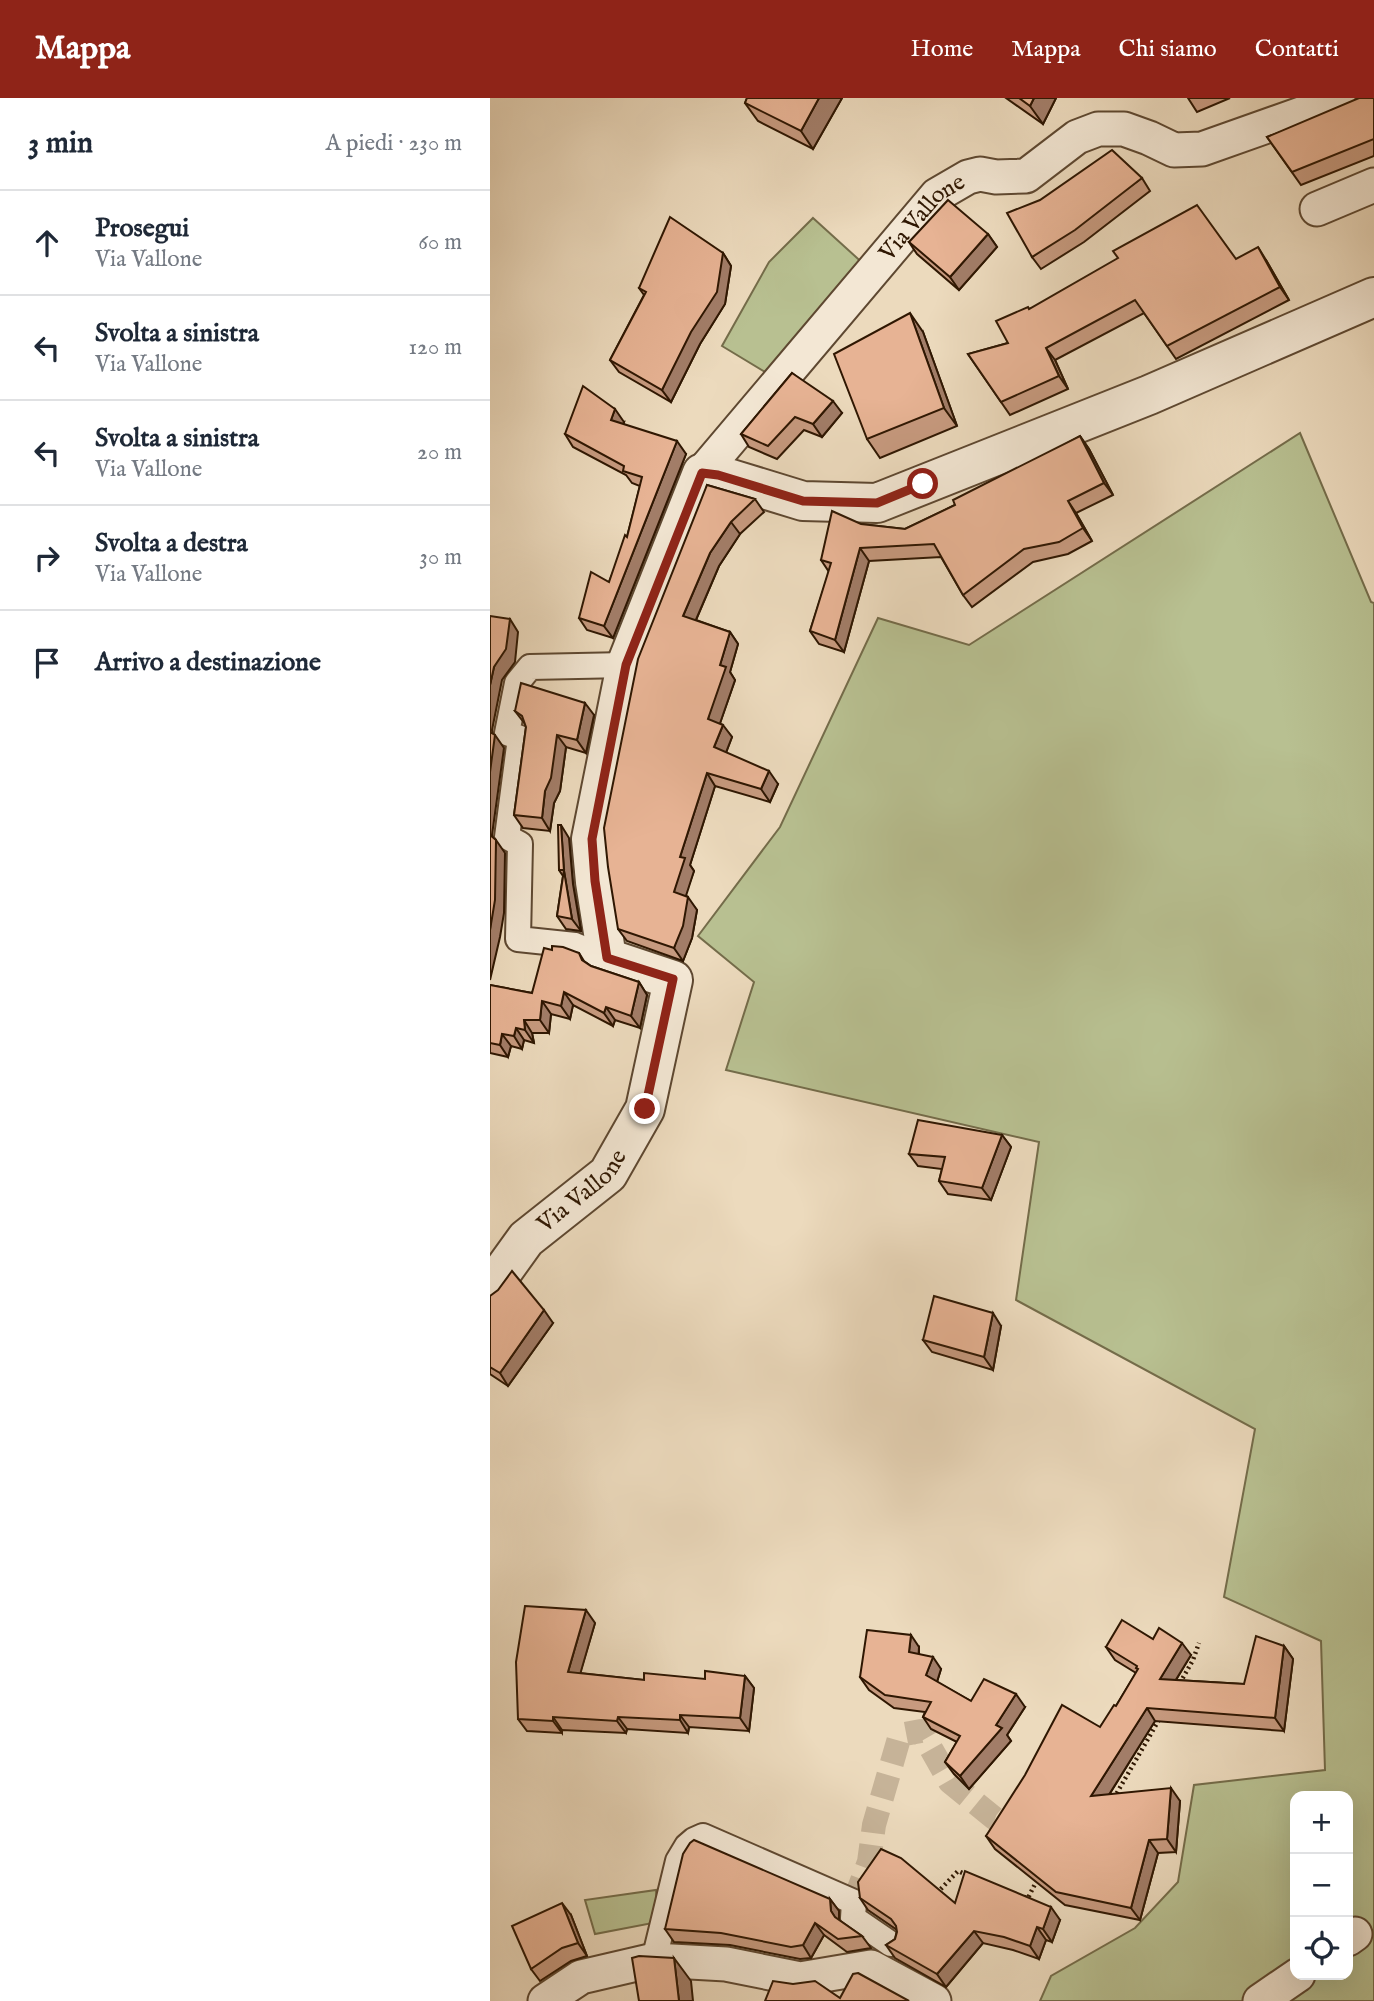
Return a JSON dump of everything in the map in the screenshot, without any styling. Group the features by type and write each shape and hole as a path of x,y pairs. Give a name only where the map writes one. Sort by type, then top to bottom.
{"street":[{"name":"Via Vallone","path":"607,958 595,881 592,839 626,665 702,473 937,195 968,177 980,174 1026,177 1077,137 1098,129 1124,129 1174,149 1202,149 1338,98"},
{"path":"1317,209 1374,185"},
{"path":"702,473 718,475 803,501 877,503 1149,396 1374,297"},
{"name":"Via Vallone","path":"490,1289 526,1239 608,1174 645,1109 673,979 575,945 518,939 520,844 507,837 520,738 507,733 517,683 530,667 626,665"},
{"path":"654,1960 678,1861 687,1846 703,1836 853,1902 853,1918 891,1944"},
{"path":"545,2001 582,1977 654,1960 726,1964 800,1979 871,1967 934,2001"},
{"path":"1260,2001 1291,1980"}],"path":[{"path":"1174,1693 1193,1660 1199,1643"},
{"path":"1110,1806 1161,1716"},
{"path":"932,1898 958,1871 970,1876"},
{"path":"1016,1894 1028,1898 1040,1874"}],"green space":[{"path":"813,218 867,267 775,378 722,346 769,262"},
{"path":"1300,433 1371,602 1374,603 1374,2001 1040,2001 1051,1976 1135,1928 1178,1882 1194,1785 1325,1770 1321,1641 1224,1597 1255,1429 1016,1300 1039,1142 726,1070 754,982 698,936 780,827 878,618 969,645"},
{"path":"656,1890 658,1922 595,1934 585,1900"}],"building":[{"path":"747,98 819,98 801,131 745,103"},
{"path":"1019,98 1034,98 1030,106"},
{"path":"1359,98 1374,98 1374,139 1292,172 1267,137"},
{"path":"1112,150 1142,178 1075,230 1032,257 1007,213 1040,200"},
{"path":"948,200 988,234 950,277 909,242"},
{"path":"1197,205 1236,259 1258,247 1280,287 1167,346 1135,300 1046,348 1059,376 1001,402 968,354 1008,343 996,321 1028,307 1029,309 1118,258 1113,251"},
{"path":"670,217 723,253 717,292 691,332 662,390 610,360 646,292 639,288"},
{"path":"910,313 944,408 867,439 834,354"},
{"path":"792,373 833,401 813,424 795,417 768,446 741,434"},
{"path":"583,386 615,409 611,420 677,441 604,626 579,618 591,572 609,582 625,535 627,537 642,477 623,471 624,466 565,434"},
{"path":"1080,436 1104,483 1068,501 1083,528 1059,542 1024,549 963,595 934,544 860,548 835,640 810,631 831,563 821,560 832,511 861,524 905,529 955,505 953,500"},
{"path":"707,485 755,499 731,522 710,553 683,616 730,632 720,665 726,667 708,719 723,725 714,747 769,771 761,789 707,773 680,857 685,858 674,892 688,897 683,926 674,948 618,929 604,828 638,659"},
{"path":"490,616 510,619 506,649 494,667 490,685"},
{"path":"521,683 585,703 577,740 557,735 542,818 514,815 526,727 522,716 515,711"},
{"path":"490,732 495,735 490,772"},
{"path":"558,825 561,825 564,870 559,870"},
{"path":"490,835 496,840 495,900 490,930"},
{"path":"564,871 572,919 557,916"},
{"path":"552,946 579,953 582,960 591,966 639,982 631,1016 606,1007 604,1013 564,992 561,1006 542,1001 540,1020 524,1020 525,1030 516,1028 514,1036 502,1034 500,1045 490,1043 490,985 532,993 544,948 552,950"},
{"path":"918,1120 1002,1135 982,1188 939,1181 945,1157 909,1154"},
{"path":"512,1271 544,1310 500,1373 490,1367 490,1296"},
{"path":"934,1296 993,1313 984,1357 923,1340"},
{"path":"525,1606 586,1610 568,1672 644,1680 644,1673 705,1679 705,1671 745,1676 740,1718 680,1715 680,1720 618,1717 617,1721 553,1717 553,1721 518,1719 516,1662"},
{"path":"1122,1620 1153,1639 1159,1628 1182,1643 1160,1679 1244,1684 1256,1636 1284,1646 1275,1718 1147,1708 1091,1796 1171,1788 1167,1839 1149,1840 1131,1908 1056,1892 986,1836 1025,1775 1062,1705 1100,1727 1114,1705 1116,1706 1138,1669 1106,1647"},
{"path":"867,1630 911,1635 909,1652 933,1657 926,1675 971,1701 984,1679 1016,1694 996,1725 1002,1728 960,1776 945,1762 960,1736 923,1717 931,1702 885,1695 860,1677"},
{"path":"694,1840 830,1899 831,1911 835,1917 862,1936 838,1939 815,1923 803,1945 791,1947 721,1933 665,1929 683,1854"},
{"path":"881,1849 901,1858 955,1903 965,1871 1051,1907 1043,1929 1037,1927 1030,1946 974,1931 937,1974 886,1945 895,1939 896,1926 891,1919 860,1898 858,1882"},
{"path":"562,1903 578,1943 562,1948 531,1969 512,1926"},
{"path":"632,1958 674,1958 679,2001 639,2001"},
{"path":"858,1973 909,2001 765,2001 773,1981 793,1984 815,1981 840,1998 853,1974"}],"tunnel":[{"path":"854,1902 869,1862 874,1825 900,1735 921,1731 950,1782 994,1818 1027,1829"}],"route":[{"path":"645,1109 673,979 607,958 595,881 592,839 626,665 702,473 718,475 803,501 877,503 923,484"}]}
